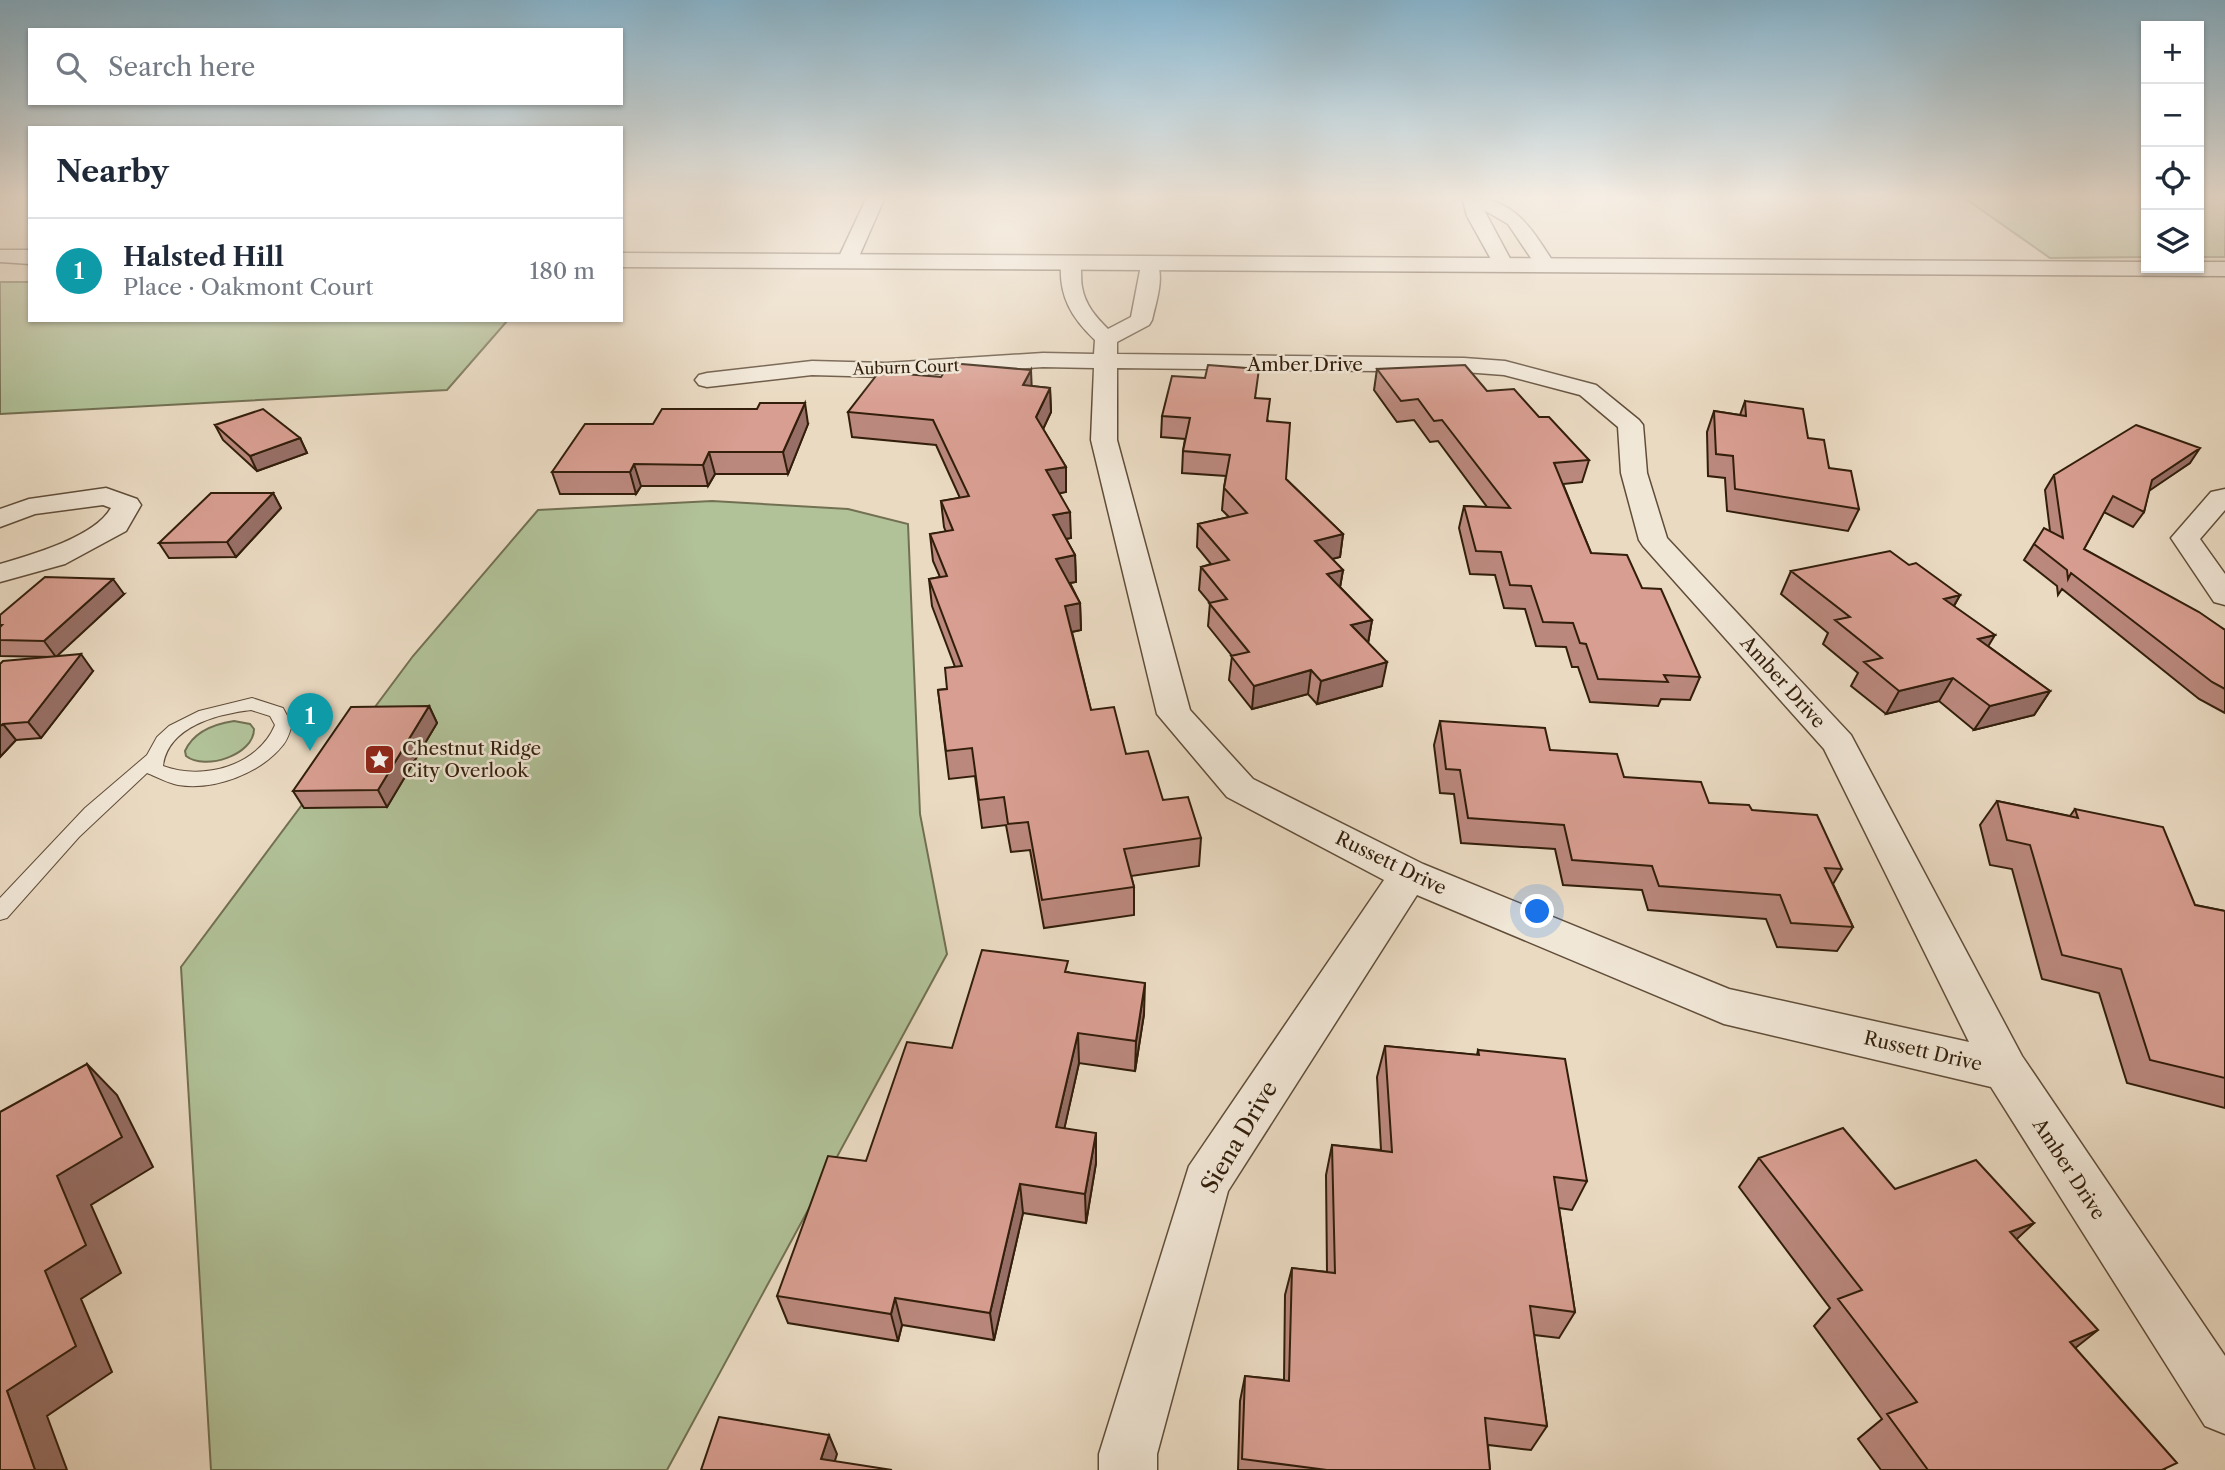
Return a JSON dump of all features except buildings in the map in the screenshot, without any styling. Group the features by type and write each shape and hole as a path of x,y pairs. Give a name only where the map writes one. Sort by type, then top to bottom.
{"street":[{"path":"1072,266 1070,286 1081,316 1105,350 1141,320 1149,286 1149,266"},
{"path":"1433,266 2225,269"},
{"name":"Auburn Court","path":"707,380 812,368 886,370 1043,360 1105,350"},
{"name":"Russett Drive","path":"1105,350 1104,440 1174,715 1240,788 1409,875 1724,1006 2006,1070"},
{"name":"Amber Drive","path":"1105,350 1505,368 1588,390 1630,425 1634,473 1653,540 1839,743 2006,1070 2225,1406"},
{"path":"0,519 29,507 106,496 127,505 116,525 55,558 0,573"},
{"path":"2225,497 2185,538 2225,596"},
{"name":"Siena Drive","path":"1128,1470 1128,1454 1206,1182 1409,875"}],"lane":[{"path":"0,912 44,862 121,784 153,759 164,740 177,729 214,710 234,705 260,705 278,711 285,719 284,731 276,744 261,757 218,777 195,781 175,780 154,769 153,759"}],"green space":[{"path":"0,282 28,282 28,322 506,322 447,390 0,414"},
{"path":"712,501 848,509 908,524 920,814 947,954 667,1470 211,1470 181,967 413,656 538,510"},
{"path":"234,721 250,724 254,729 252,738 237,753 227,758 205,762 186,756 185,751 189,744 199,734 219,724"}],"place":[{"name":"Halsted Hill","path":"310,751"},
{"name":"Chestnut Ridge City Overlook","path":"379,759"}]}
